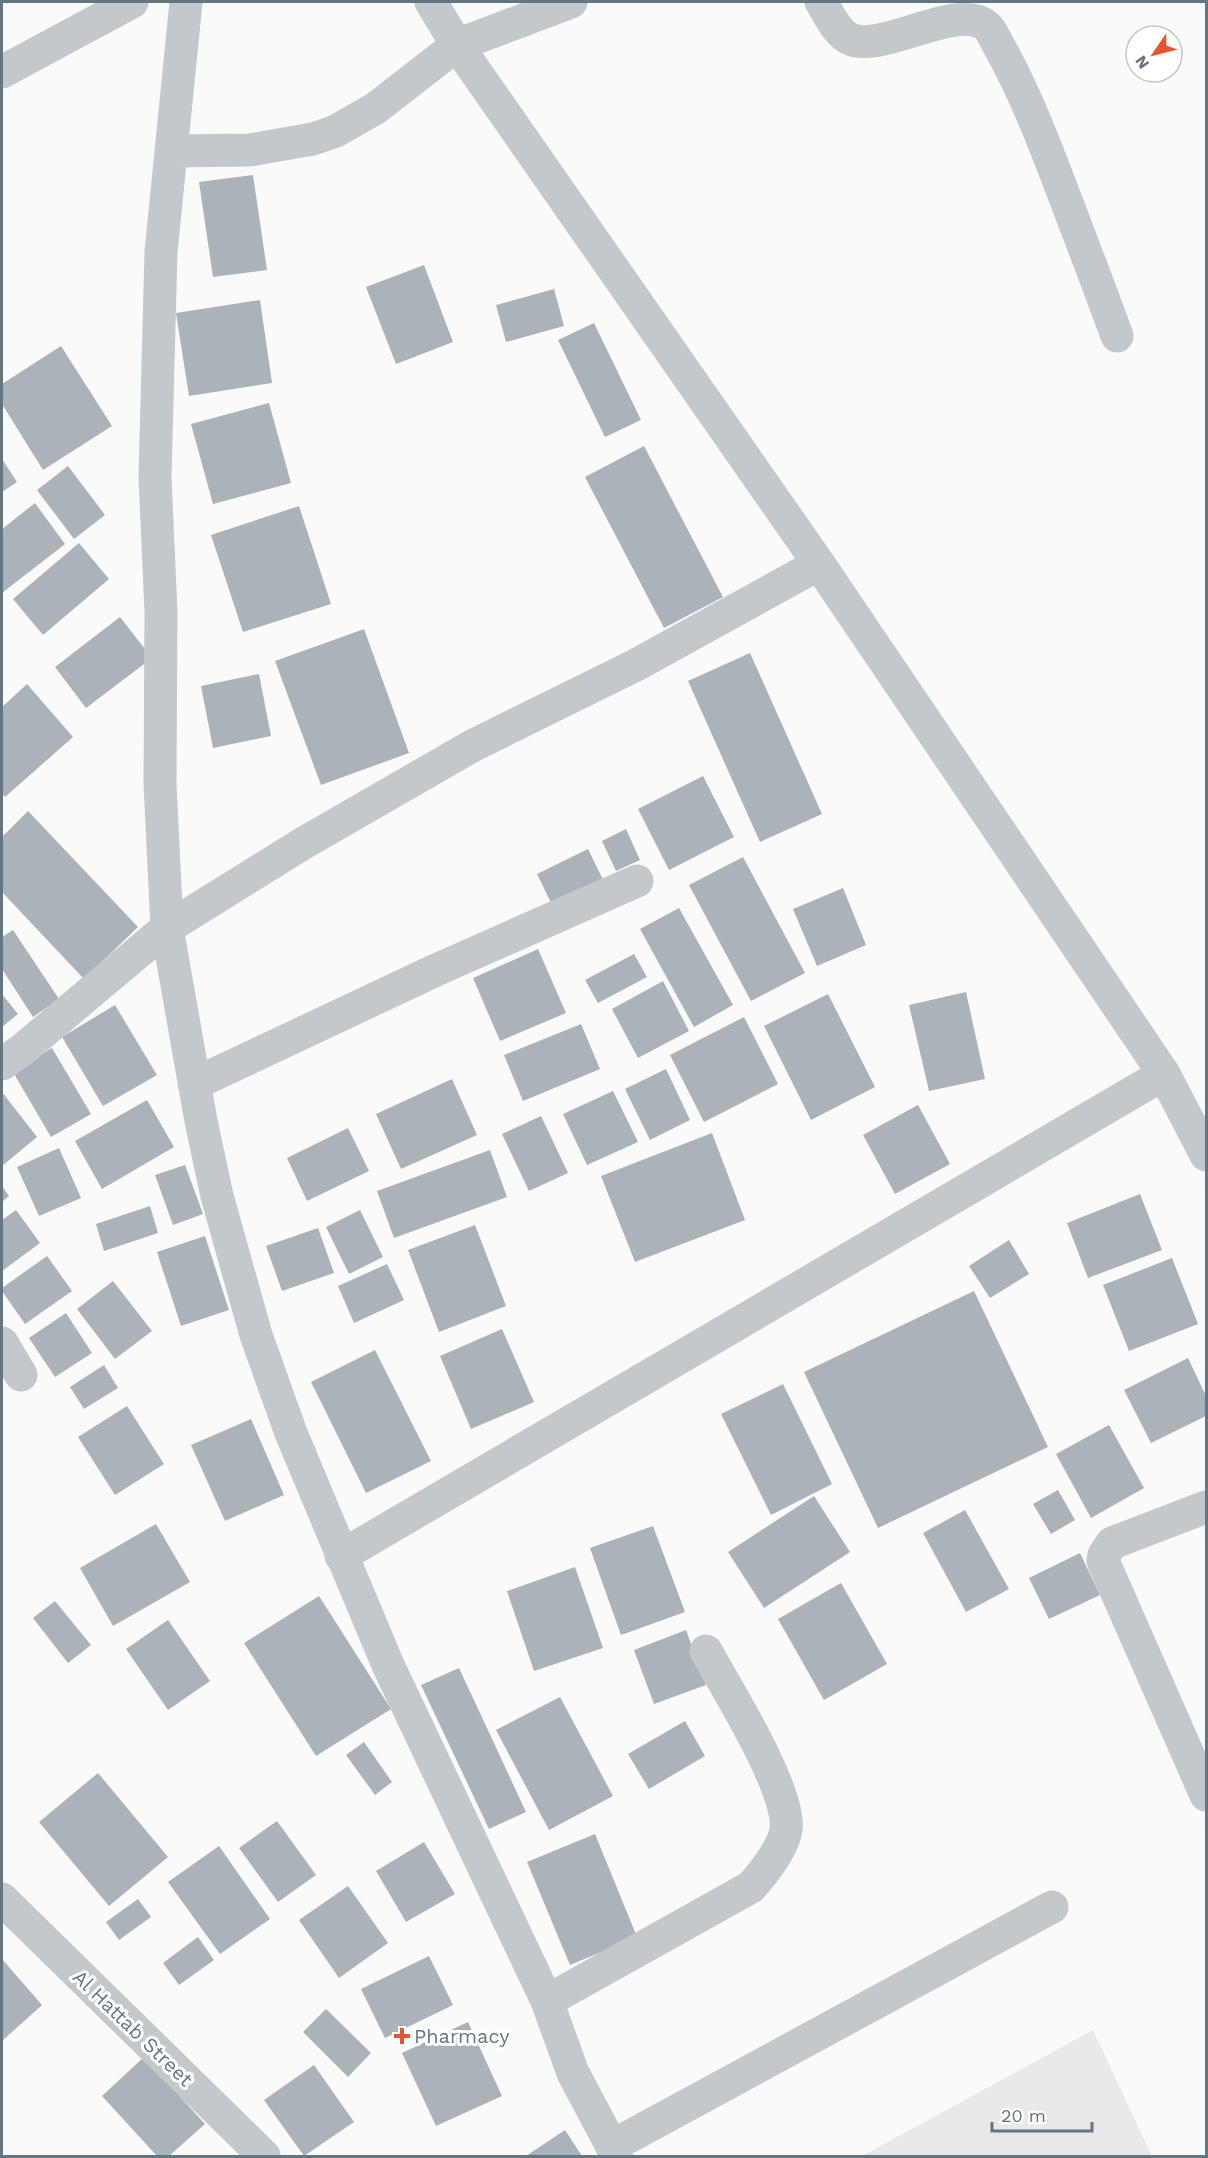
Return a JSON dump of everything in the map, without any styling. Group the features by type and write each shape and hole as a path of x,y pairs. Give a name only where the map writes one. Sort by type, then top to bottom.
{"street":[{"path":"2,72 132,2"},
{"path":"186,2 161,252 154,477 161,612 160,784 167,928 194,1084 217,1196 256,1335 291,1433 388,1665 547,2001 573,2073 615,2151 1052,1907"},
{"path":"431,2 457,45 819,564 1164,1074 1206,1155"},
{"path":"171,151 250,150 321,136 376,108 457,45 571,2"},
{"path":"821,2 831,20 847,38 858,41 876,40 958,19 981,22 989,28 1009,64 1041,133 1117,336"},
{"path":"2,1064 22,1050 167,928 302,844 472,746 636,665 819,564"},
{"path":"194,1084 436,970 636,881"},
{"path":"341,1556 1164,1074"},
{"path":"2,1343 21,1375"},
{"path":"1206,1507 1112,1543 1103,1561 1206,1795"},
{"path":"547,2001 751,1887 776,1854 786,1829 784,1811 772,1772 706,1651"},
{"name":"Al Hattab Street","path":"5,1908 264,2157"}],"shaded area":[{"path":"1093,2030 1152,2156 862,2156"}],"building":[{"path":"253,175 267,270 213,277 199,182"},
{"path":"424,265 453,342 396,364 366,287"},
{"path":"554,289 564,326 506,342 496,305"},
{"path":"260,300 272,383 189,396 176,313"},
{"path":"594,323 641,420 605,437 558,340"},
{"path":"61,346 112,426 43,470 2,404 2,384"},
{"path":"269,403 291,483 213,504 191,424"},
{"path":"644,446 723,597 664,628 585,477"},
{"path":"2,459 17,482 2,492"},
{"path":"68,466 105,515 74,539 37,490"},
{"path":"35,503 65,544 2,593 2,529"},
{"path":"299,506 331,604 243,632 211,535"},
{"path":"79,543 109,579 43,635 13,599"},
{"path":"120,617 152,658 86,708 55,667"},
{"path":"364,629 409,753 321,785 275,661"},
{"path":"750,653 822,814 760,842 688,681"},
{"path":"259,674 271,736 213,748 201,686"},
{"path":"27,684 73,737 5,797 2,793 2,707"},
{"path":"703,776 734,837 669,870 638,809"},
{"path":"28,811 138,927 84,979 2,892 2,837"},
{"path":"626,829 640,860 616,871 602,841"},
{"path":"588,849 607,888 556,913 537,874"},
{"path":"743,857 805,973 751,1001 689,885"},
{"path":"843,888 866,945 817,966 793,909"},
{"path":"679,908 733,1005 694,1027 640,929"},
{"path":"13,930 59,999 33,1017 2,969 2,937"},
{"path":"538,949 566,1013 500,1041 473,978"},
{"path":"634,954 647,977 598,1003 585,980"},
{"path":"663,981 689,1031 638,1058 612,1009"},
{"path":"966,992 985,1079 929,1091 909,1005"},
{"path":"2,994 18,1014 2,1027"},
{"path":"828,994 875,1087 811,1120 764,1026"},
{"path":"115,1005 157,1075 103,1106 62,1037"},
{"path":"744,1017 778,1084 704,1122 670,1055"},
{"path":"581,1024 600,1069 523,1101 504,1055"},
{"path":"52,1048 91,1114 51,1137 13,1072"},
{"path":"666,1069 690,1120 650,1140 625,1089"},
{"path":"452,1079 477,1135 401,1169 376,1114"},
{"path":"613,1091 638,1142 587,1165 563,1114"},
{"path":"2,1092 37,1137 2,1166"},
{"path":"147,1100 174,1147 102,1189 75,1141"},
{"path":"918,1105 950,1164 895,1194 863,1135"},
{"path":"541,1116 568,1173 529,1191 502,1134"},
{"path":"348,1128 369,1171 307,1201 287,1158"},
{"path":"712,1133 745,1220 635,1262 601,1176"},
{"path":"59,1148 81,1198 39,1216 17,1167"},
{"path":"490,1150 507,1197 394,1238 377,1191"},
{"path":"185,1165 203,1214 173,1225 155,1175"},
{"path":"2,1186 9,1196 2,1202"},
{"path":"1140,1194 1162,1250 1088,1278 1067,1223"},
{"path":"150,1206 158,1233 104,1251 96,1224"},
{"path":"16,1210 40,1243 2,1271 2,1220"},
{"path":"360,1210 383,1257 349,1274 326,1227"},
{"path":"475,1225 506,1306 439,1332 408,1250"},
{"path":"318,1228 334,1273 282,1291 266,1246"},
{"path":"205,1236 229,1310 181,1326 157,1252"},
{"path":"1009,1240 1029,1274 990,1298 969,1266"},
{"path":"47,1256 72,1291 25,1324 2,1288"},
{"path":"1172,1258 1198,1324 1129,1351 1103,1285"},
{"path":"387,1264 404,1300 354,1323 338,1286"},
{"path":"113,1281 152,1331 115,1359 77,1309"},
{"path":"974,1291 1048,1447 878,1528 804,1372"},
{"path":"66,1313 92,1353 55,1377 29,1338"},
{"path":"502,1329 534,1402 471,1429 440,1356"},
{"path":"375,1350 431,1461 366,1493 311,1382"},
{"path":"1188,1358 1206,1396 1206,1416 1151,1443 1124,1390"},
{"path":"104,1365 118,1388 84,1409 70,1387"},
{"path":"783,1384 832,1484 771,1515 721,1414"},
{"path":"127,1406 164,1464 115,1495 78,1437"},
{"path":"251,1419 284,1495 225,1521 191,1445"},
{"path":"1109,1425 1144,1488 1091,1518 1056,1454"},
{"path":"1058,1490 1075,1520 1051,1534 1033,1504"},
{"path":"814,1496 850,1552 764,1608 728,1552"},
{"path":"965,1510 1009,1589 966,1612 923,1533"},
{"path":"156,1524 190,1582 113,1626 80,1568"},
{"path":"653,1526 685,1612 621,1635 590,1548"},
{"path":"1080,1553 1100,1595 1049,1619 1029,1578"},
{"path":"575,1567 603,1648 534,1671 507,1591"},
{"path":"841,1583 887,1664 824,1700 778,1619"},
{"path":"319,1596 391,1709 316,1756 244,1643"},
{"path":"55,1601 91,1645 68,1663 33,1618"},
{"path":"168,1620 210,1681 168,1710 126,1649"},
{"path":"686,1630 706,1685 654,1704 634,1650"},
{"path":"459,1668 526,1812 489,1829 421,1685"},
{"path":"560,1697 613,1796 549,1830 496,1730"},
{"path":"685,1721 705,1756 649,1789 628,1754"},
{"path":"364,1742 392,1782 375,1795 346,1755"},
{"path":"98,1773 168,1857 109,1906 39,1822"},
{"path":"277,1821 316,1875 278,1902 239,1848"},
{"path":"595,1834 637,1937 570,1965 527,1862"},
{"path":"424,1842 455,1894 406,1922 376,1871"},
{"path":"219,1846 270,1919 220,1954 168,1882"},
{"path":"348,1886 388,1943 339,1978 299,1920"},
{"path":"138,1899 151,1917 119,1940 106,1922"},
{"path":"198,1937 214,1960 179,1985 163,1963"},
{"path":"429,1956 453,2005 385,2038 361,1989"},
{"path":"2,1959 42,2005 2,2041"},
{"path":"326,2009 371,2053 348,2077 303,2032"},
{"path":"468,2022 502,2096 436,2126 402,2053"},
{"path":"144,2057 205,2124 169,2156 157,2156 102,2096"},
{"path":"314,2065 354,2122 304,2156 264,2100"},
{"path":"565,2130 582,2156 526,2156"}],"place":[{"name":"Pharmacy","path":"402,2036"}]}
